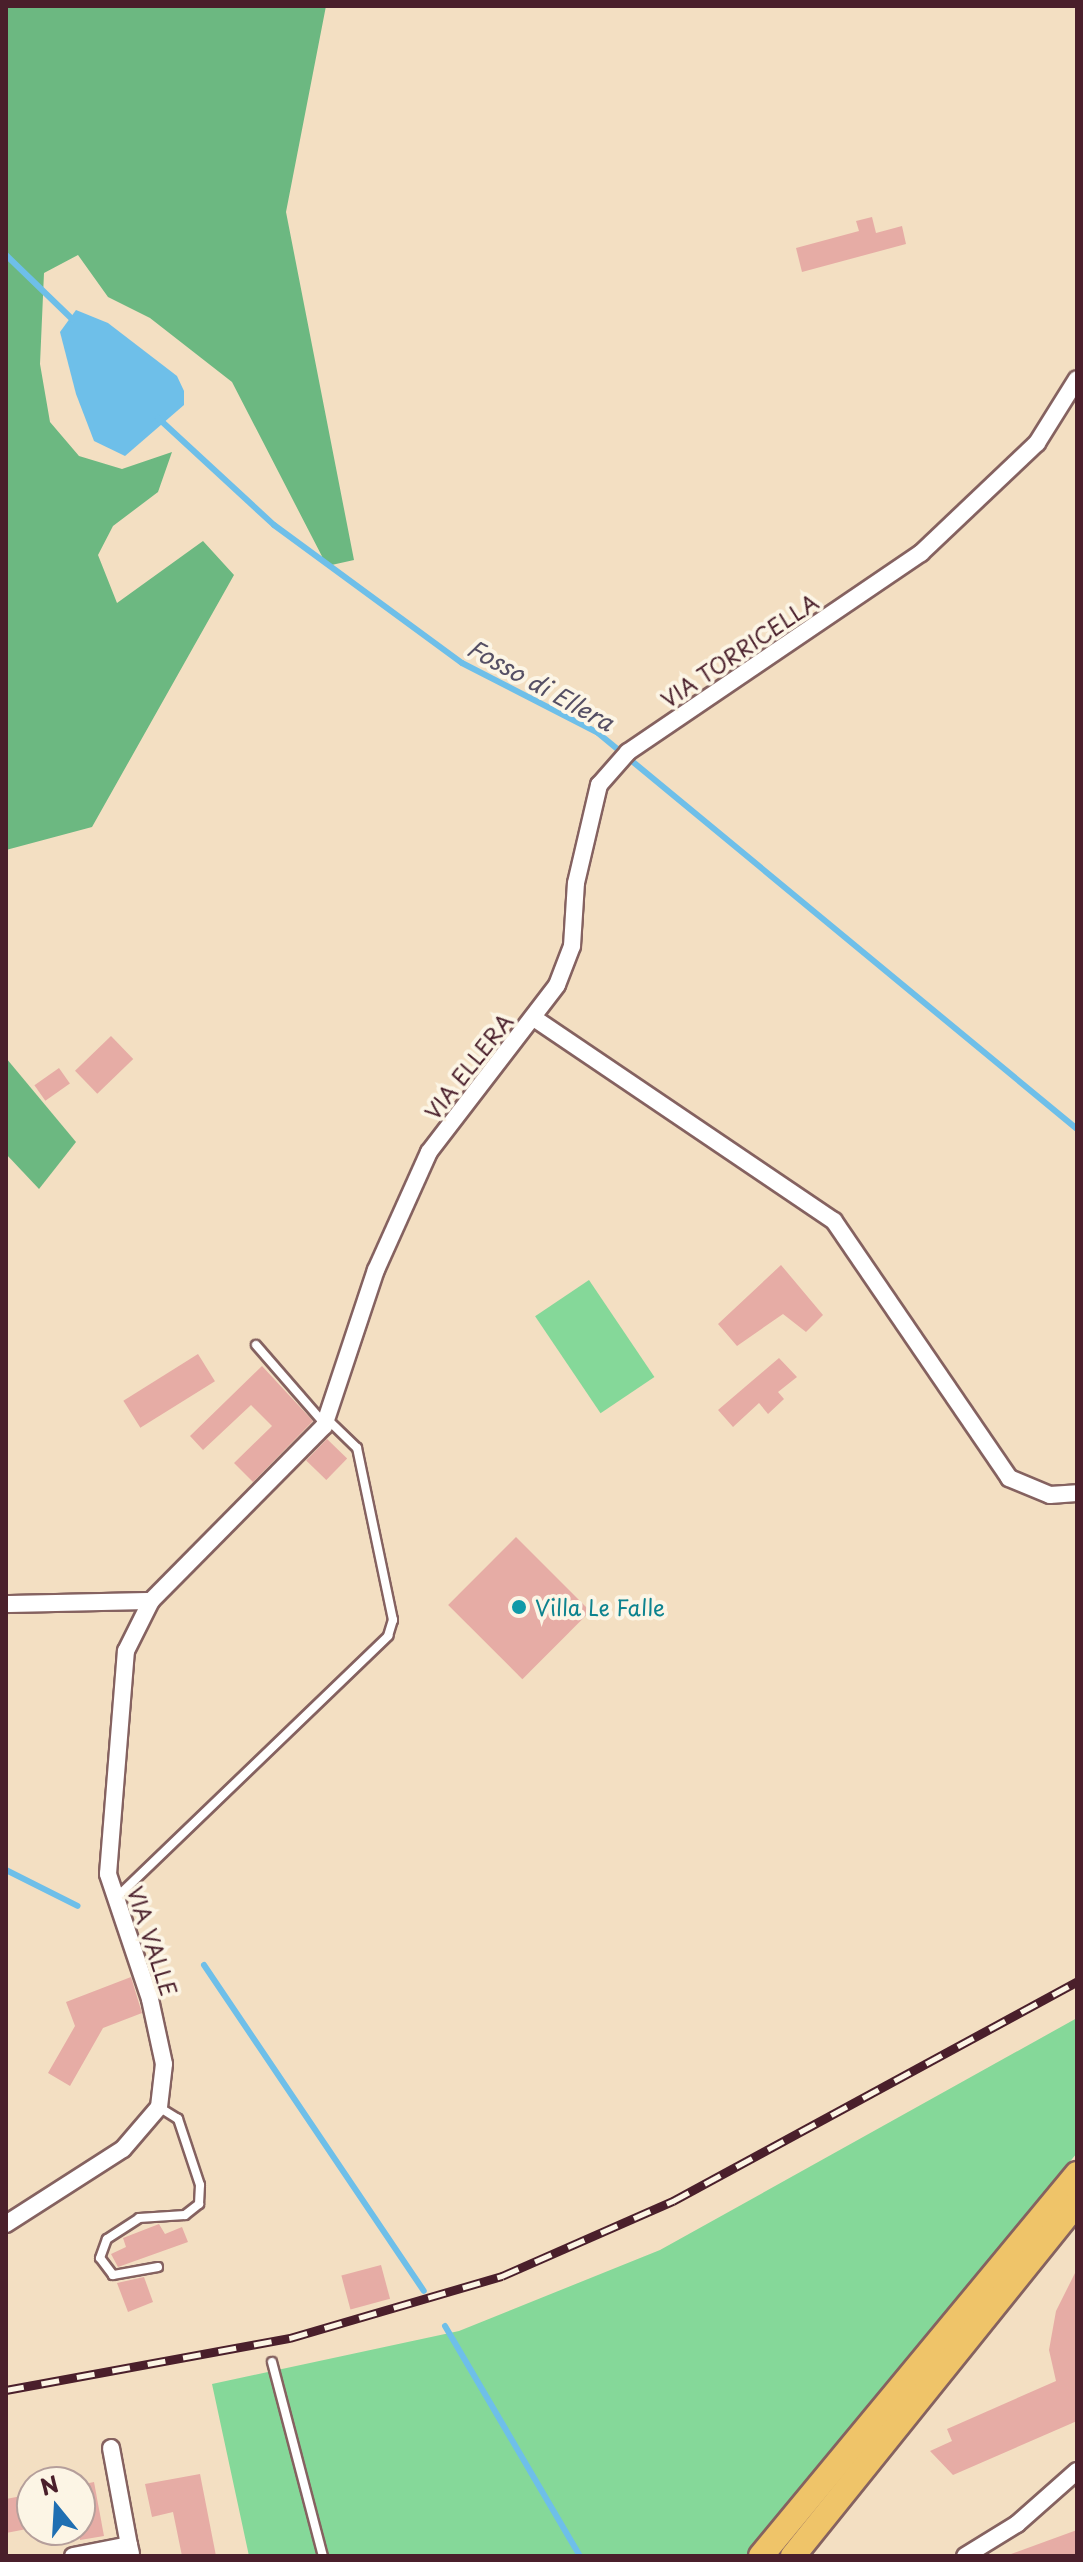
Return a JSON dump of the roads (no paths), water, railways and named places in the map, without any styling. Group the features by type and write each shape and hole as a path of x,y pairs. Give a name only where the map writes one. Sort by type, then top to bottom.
{"main road":[{"path":"761,2556 1077,2174"},
{"path":"792,2556 1077,2203"}],"street":[{"name":"VIA TORRICELLA","path":"534,1018 572,946 587,819 622,756 921,553 1037,443 1077,379"},
{"name":"VIA ELLERA","path":"151,1601 326,1423 376,1270 429,1152 534,1018 834,1221 1009,1478 1050,1495 1077,1493"},
{"path":"6,1604 151,1601"},
{"name":"VIA VALLE","path":"151,1601 120,1675 109,1858 116,1898 164,2064 159,2107"},
{"path":"6,2224 123,2149 159,2107"},
{"path":"73,2556 130,2550 111,2448"},
{"path":"965,2556 1017,2524 1077,2471"},
{"path":"792,2556 811,2498"}],"lane":[{"path":"116,1898 388,1636 393,1620 357,1448 326,1423 256,1345"},
{"path":"158,2267 113,2275 100,2258 107,2239 139,2218 185,2215 199,2204 200,2185 178,2119 159,2107"},
{"path":"272,2362 323,2556"}],"water":[{"path":"76,310 108,323 177,376 184,391 184,405 125,456 94,441 76,394 60,332"}],"waterway":[{"name":"Fosso di Ellera","path":"6,255 72,319"},
{"name":"Fosso di Ellera","path":"158,418 274,525 462,663 598,733 1077,1129"},
{"path":"6,1870 78,1906"},
{"path":"204,1965 424,2291"},
{"path":"445,2326 580,2556"}],"railway":[{"path":"6,2390 290,2338 502,2276 673,2201 1077,1982"}],"place":[{"name":"Villa Le Falle","path":"519,1607"}]}
